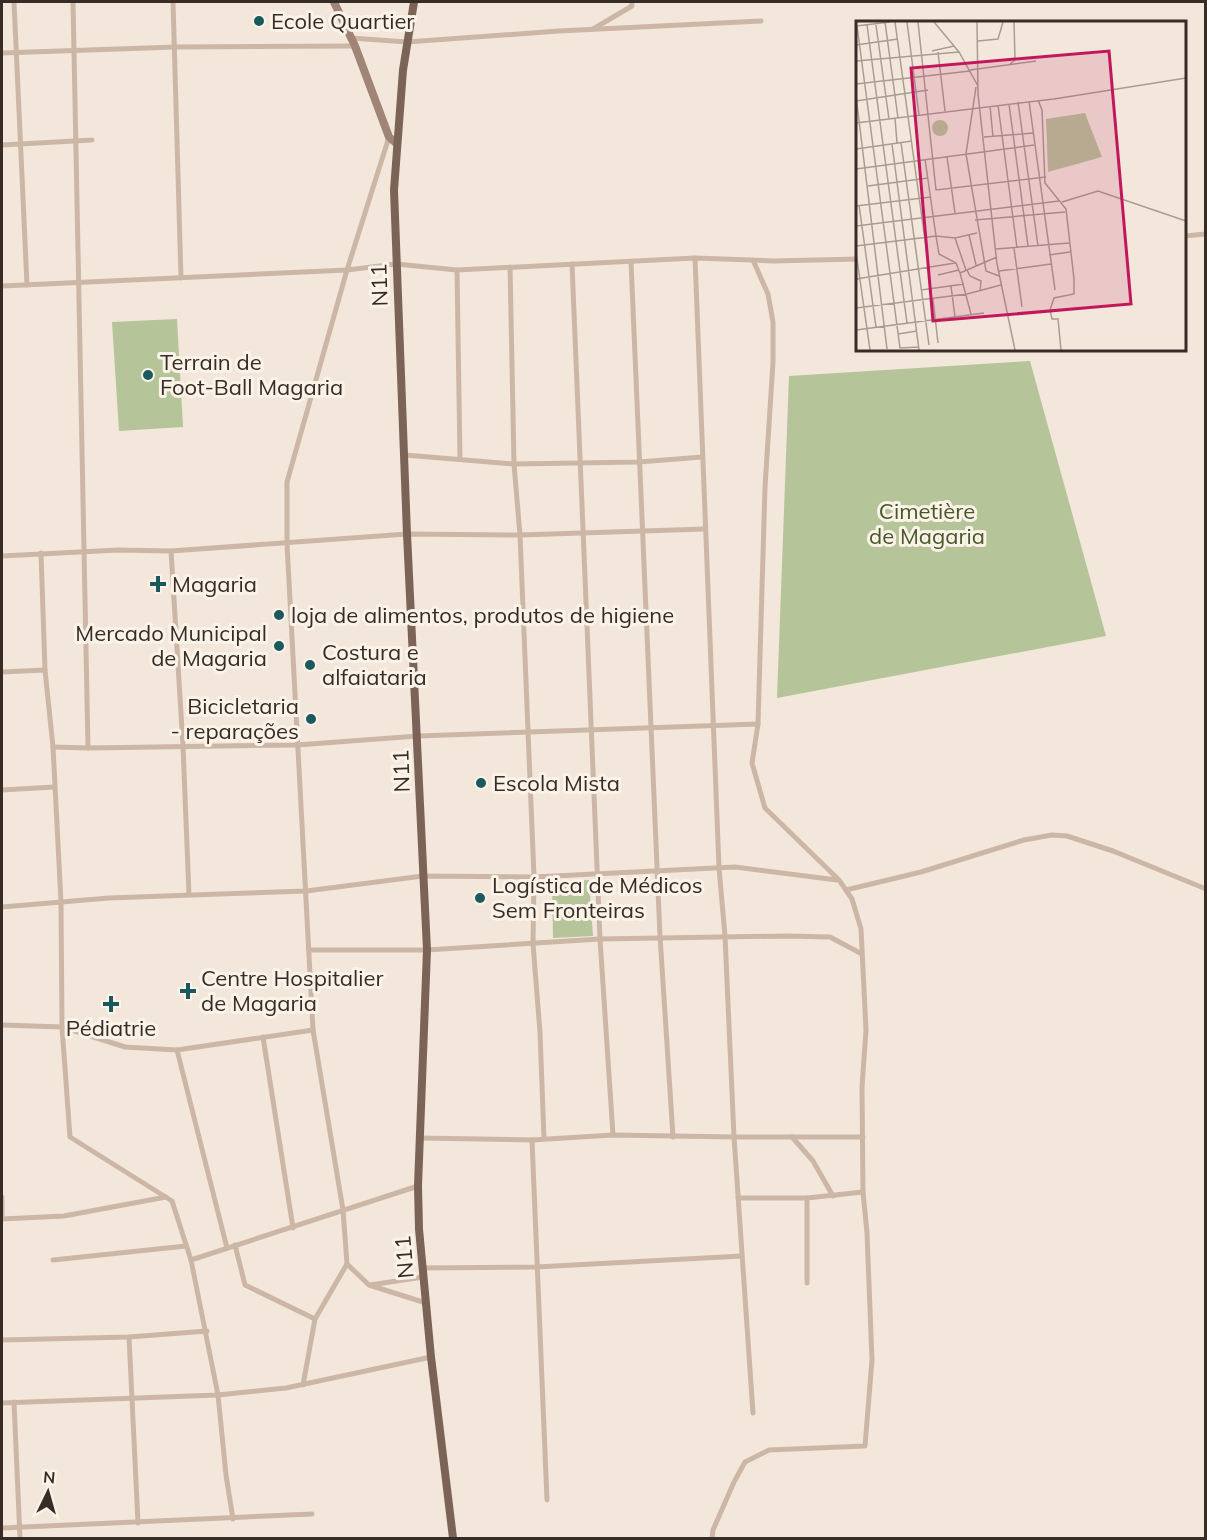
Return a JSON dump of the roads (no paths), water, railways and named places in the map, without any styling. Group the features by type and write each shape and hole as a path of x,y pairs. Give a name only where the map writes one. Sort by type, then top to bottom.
{"main road":[{"path":"334,2 355,46 393,140"},
{"name":"N11","path":"414,2 393,140 407,534 428,950 418,1186 431,1357 453,1539"}],"street":[{"path":"14,2 27,285"},
{"path":"73,2 88,748"},
{"path":"173,2 182,278"},
{"path":"592,30 632,6 632,2"},
{"path":"351,38 407,42 761,21"},
{"path":"2,53 175,47 355,46"},
{"path":"2,145 92,140"},
{"path":"303,1385 315,1319 347,1264 344,1210 313,1030 286,544 288,482 346,270 393,140"},
{"path":"1186,236 1206,234"},
{"path":"2,286 346,270 396,264 457,270 695,258 774,261 856,259"},
{"path":"695,258 718,868 725,936 734,1137 753,1413"},
{"path":"712,1539 713,1530 746,1462 769,1450 866,1446 872,1360 867,1233 863,1192 862,1087 866,1022 861,929 852,899 839,880 765,808 752,763 758,724 765,498 773,362 773,322 768,294 753,260"},
{"path":"631,262 660,936 673,1137"},
{"path":"572,264 600,939 613,1135"},
{"path":"510,267 514,464 520,535 534,877 533,944 540,1032 544,1139"},
{"path":"457,270 459,459"},
{"path":"405,455 514,464 639,462 702,457"},
{"path":"2,556 84,551 171,551 407,534 520,535 705,529"},
{"path":"171,551 189,895"},
{"path":"41,553 45,670 53,747 61,902 62,1027 70,1137 172,1201 191,1260 207,1331 218,1395 225,1475 233,1519"},
{"path":"2,672 45,670"},
{"path":"53,747 297,745 418,736 758,724"},
{"path":"2,790 54,787"},
{"path":"846,890 921,872 1024,840 1052,835 1066,836 1113,851 1206,889"},
{"path":"2,907 109,898 306,891 423,876 534,877 735,867 839,880"},
{"path":"309,950 428,950 660,936 725,936 830,937 862,954"},
{"path":"2,1025 62,1027 125,1047 177,1050 313,1030"},
{"path":"263,1037 292,1228"},
{"path":"177,1050 227,1248"},
{"path":"420,1138 532,1140 613,1135 863,1137"},
{"path":"792,1137 813,1161 833,1196"},
{"path":"532,1140 547,1500"},
{"path":"191,1260 418,1186"},
{"path":"738,1198 807,1198 863,1192"},
{"path":"2,1197 2,1220 64,1216 166,1197"},
{"path":"807,1198 807,1283"},
{"path":"235,1245 245,1285 315,1319"},
{"path":"53,1260 186,1246"},
{"path":"369,1285 423,1273 742,1256"},
{"path":"347,1264 369,1285 426,1303"},
{"path":"2,1340 129,1337 207,1331"},
{"path":"129,1337 138,1523"},
{"path":"2,1403 218,1395 286,1388 431,1357"},
{"path":"14,1402 20,1539"},
{"path":"2,1528 312,1514"}],"place":[{"name":"Ecole Quartier","path":"259,21"},
{"name":"Terrain de Foot-Ball Magaria","path":"148,375"},
{"name":"Magaria","path":"158,584"},
{"name":"loja de alimentos, produtos de higiene","path":"279,615"},
{"name":"Mercado Municipal de Magaria","path":"279,646"},
{"name":"Costura e alfaiataria","path":"310,665"},
{"name":"Bicicletaria - reparações","path":"311,719"},
{"name":"Escola Mista","path":"481,783"},
{"name":"Logística de Médicos Sem Fronteiras","path":"480,898"},
{"name":"Centre Hospitalier de Magaria","path":"188,991"},
{"name":"Pédiatrie","path":"111,1004"}],"park label":[{"name":"Cimetière de Magaria","path":"927,524"}]}
